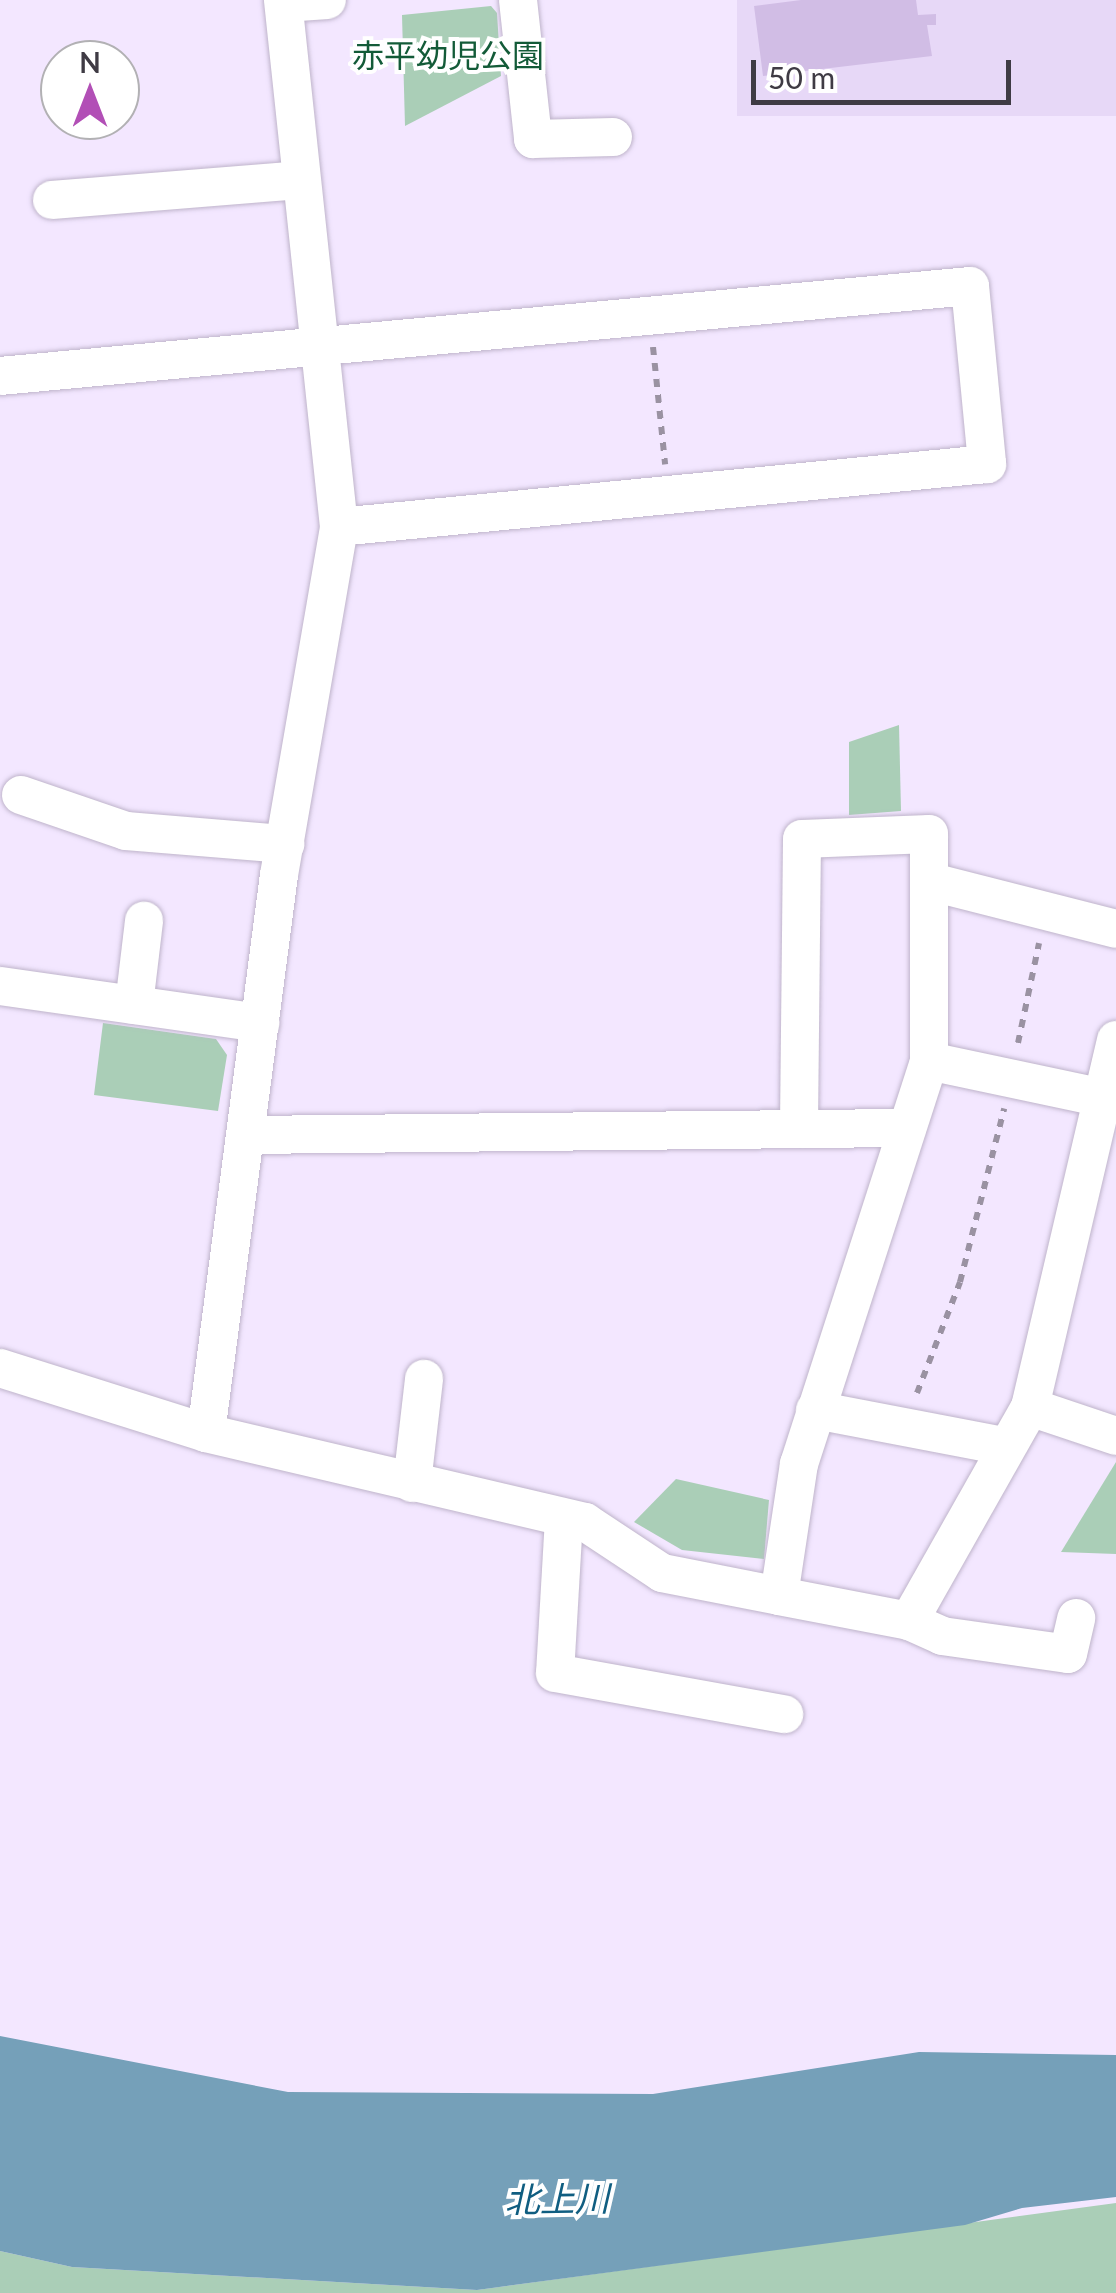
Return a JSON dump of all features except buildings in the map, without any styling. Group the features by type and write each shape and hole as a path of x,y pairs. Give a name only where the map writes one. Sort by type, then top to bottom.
{"street":[{"path":"206,1433 285,844 339,528 284,2 326,0"},
{"path":"518,0 533,138 614,137"},
{"path":"52,200 300,180"},
{"path":"0,376 970,286 987,464 339,528"},
{"path":"22,795 126,831 285,844"},
{"path":"778,1596 815,1410 929,1061 932,882 927,817 802,840 798,1129"},
{"path":"932,882 1116,929"},
{"path":"134,1005 144,922"},
{"path":"0,986 260,1023"},
{"path":"909,1621 1003,1446 1030,1407 1116,1040"},
{"path":"929,1061 1103,1098"},
{"path":"245,1135 907,1128"},
{"path":"0,1368 206,1433 585,1522 662,1573 909,1621 942,1636 1068,1654 1076,1618"},
{"path":"412,1483 424,1379"},
{"path":"1030,1407 1116,1436"},
{"path":"815,1410 1003,1446"},
{"path":"564,1518 556,1673 784,1714"}],"path":[{"path":"650,316 668,495"},
{"path":"904,1427 960,1282 1042,928"}],"shaded area":[{"path":"737,0 1116,0 1116,116 737,116"}],"green space":[{"name":"赤平幼児公園","path":"491,6 497,13 501,76 405,126 402,15"},
{"path":"899,725 901,811 849,815 849,742"},
{"path":"103,1023 216,1039 227,1055 218,1111 94,1095"},
{"path":"1116,1462 1116,1554 1061,1552"},
{"path":"676,1479 769,1500 764,1559 682,1550 634,1522"},
{"path":"1116,2203 1116,2293 0,2293 0,2251 72,2267 477,2290"}],"water":[{"name":"北上川","path":"0,2036 288,2092 653,2094 919,2052 1116,2055 1116,2197 1022,2208 965,2225 477,2290 72,2267 0,2251"}]}
